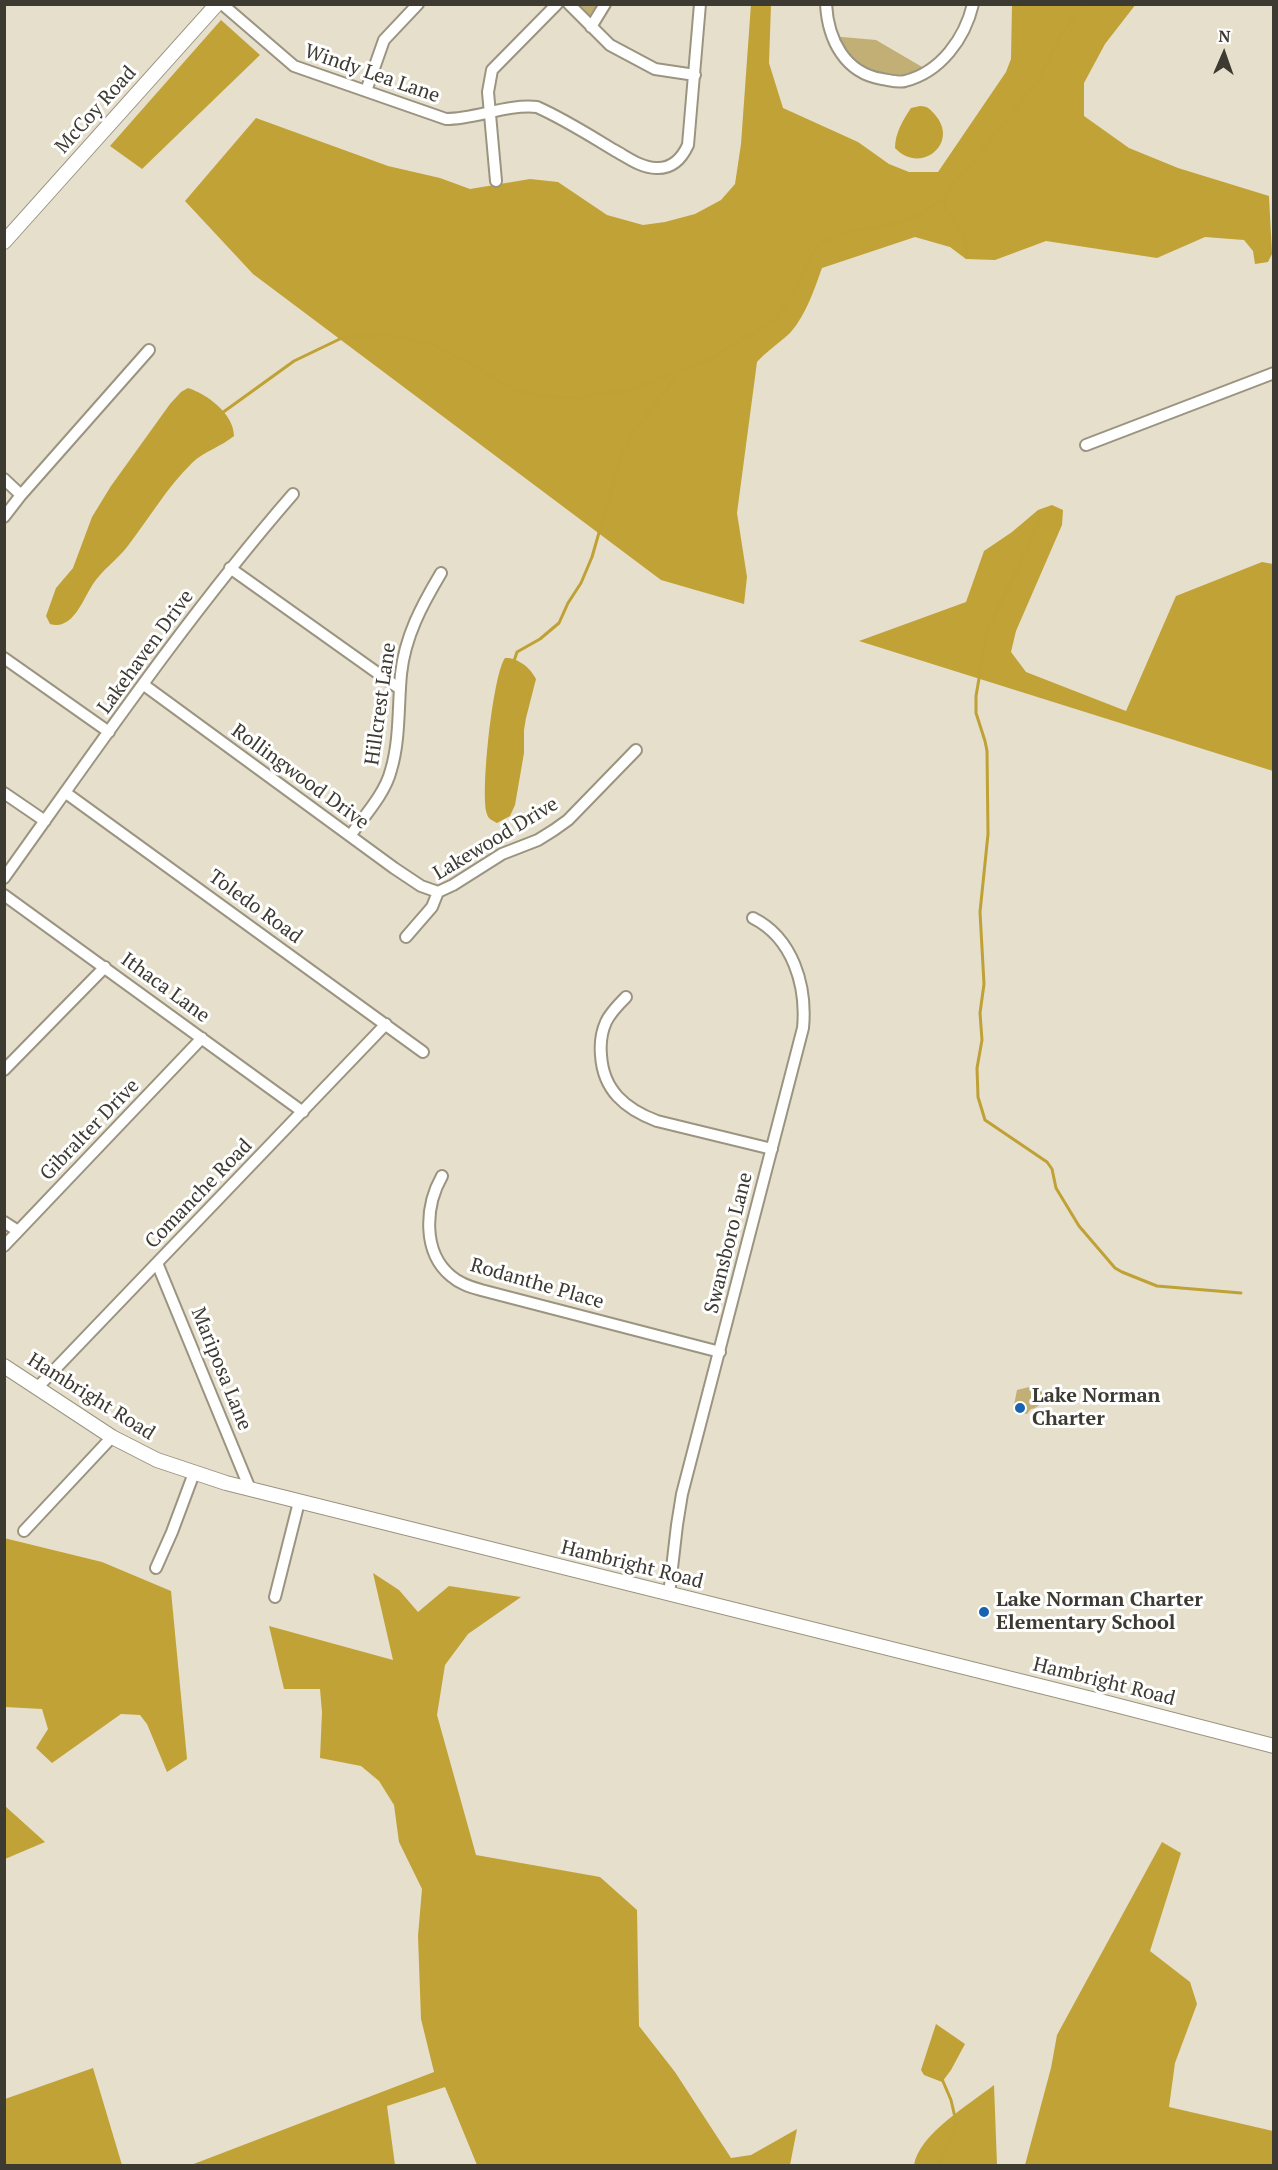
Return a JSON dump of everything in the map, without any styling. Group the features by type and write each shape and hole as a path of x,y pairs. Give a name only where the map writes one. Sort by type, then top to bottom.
{"main road":[{"name":"McCoy Road","path":"4,242 217,4"},
{"name":"Hambright Road","path":"7,1372 37,1388 112,1437 157,1460 194,1473 299,1502 1274,1746"}],"street":[{"name":"Windy Lea Lane","path":"222,4 294,66 446,118 537,107 638,163 658,168 677,162 688,145 700,4"},
{"path":"366,91 384,40 418,4"},
{"path":"496,181 489,113 488,84 492,70 557,4"},
{"path":"569,4 610,45 655,69 695,75"},
{"path":"591,27 605,4"},
{"path":"826,4 831,36 847,63 869,76 904,82 932,70 952,50 969,22 973,4"},
{"path":"4,517 148,350"},
{"path":"1086,445 1274,373"},
{"path":"4,479 21,495"},
{"name":"Lakehaven Drive","path":"4,658 109,732 230,568 293,494"},
{"path":"230,568 400,689"},
{"name":"Hillcrest Lane","path":"350,836 386,783 391,771 395,753 402,667 409,634 441,573"},
{"name":"Rollingwood Drive","path":"144,685 350,836 422,886 438,892"},
{"path":"4,878 109,732"},
{"name":"Lakewood Drive","path":"406,937 432,907 438,892 502,854 538,840 568,820 636,750"},
{"path":"4,793 45,821"},
{"name":"Toledo Road","path":"66,793 423,1052"},
{"name":"Ithaca Lane","path":"4,895 303,1112"},
{"name":"Swansboro Lane","path":"669,1594 682,1494 803,1028 804,1000 798,973 785,947 770,929 753,918"},
{"path":"4,1070 105,967"},
{"path":"626,997 605,1024 601,1043 603,1071 607,1083 621,1101 638,1114 657,1121 772,1149"},
{"name":"Comanche Road","path":"37,1388 386,1024"},
{"name":"Gibralter Drive","path":"4,1246 202,1038"},
{"name":"Rodanthe Place","path":"442,1176 434,1192 430,1208 429,1232 432,1246 443,1267 458,1281 481,1290 720,1352"},
{"path":"4,1222 18,1232"},
{"name":"Mariposa Lane","path":"157,1263 250,1489"},
{"path":"24,1531 112,1437"},
{"path":"156,1568 194,1473"},
{"path":"275,1597 299,1502"}],"shaded area":[{"path":"751,4 771,5 769,63 783,108 858,142 889,164 909,172 938,172 1006,72 1011,59 1012,5 1136,4 1105,44 1084,83 1084,116 1129,148 1178,168 1269,196 1272,254 1268,262 1255,264 1253,251 1244,240 1205,237 1157,258 1046,241 995,260 966,259 950,247 915,237 822,268 809,302 796,326 757,362 737,513 747,577 744,604 661,580 253,274 185,201 256,118 388,166 440,178 470,189 530,179 558,182 607,215 643,225 695,214 721,200 735,184 741,144"},
{"path":"569,5 605,5 591,27"},
{"path":"221,20 260,55 142,169 110,146"},
{"path":"831,36 876,40 929,71 904,82 869,77"},
{"path":"920,106 931,110 936,116 942,127 943,137 934,153 915,158 905,156 895,148 895,142 900,127 911,108"},
{"path":"188,388 218,406 229,420 234,436 192,463 183,472 127,547 97,579 71,618 58,625 50,624 46,616 56,588 73,568 92,517 111,486 170,404"},
{"path":"1052,505 1063,510 1062,525 1016,631 1011,652 1026,672 1126,711 1176,596 1262,562 1273,564 1273,771 859,641 966,602 984,551 1038,510"},
{"path":"505,658 514,659 523,664 536,679 524,730 524,753 515,805 510,816 497,823 487,814 486,760 496,686"},
{"path":"1029,1387 1040,1389 1043,1394 1040,1404 1027,1414 1016,1412 1014,1405 1017,1390"},
{"path":"4,1538 102,1562 171,1591 187,1759 167,1772 147,1724 140,1715 121,1714 52,1763 36,1748 48,1729 42,1709 5,1707"},
{"path":"373,1573 399,1590 418,1612 449,1586 521,1597 468,1634 445,1665 437,1715 476,1855 600,1877 637,1910 639,2026 675,2072 731,2158 751,2155 797,2129 790,2165 477,2165 445,2087 387,2106 395,2165 191,2165 434,2072 421,2019 418,1936 422,1889 399,1842 394,1805 379,1781 361,1766 320,1758 322,1712 320,1689 284,1689 269,1626 393,1660"},
{"path":"5,1806 45,1842 5,1859"},
{"path":"1162,1842 1181,1853 1150,1951 1190,1982 1197,2004 1175,2063 1169,2107 1273,2131 1273,2165 1025,2165 1051,2068 1057,2035"},
{"path":"936,2024 965,2044 942,2082 924,2075 921,2070"},
{"path":"93,2068 122,2165 5,2165 5,2099"},
{"path":"994,2085 997,2165 914,2165 918,2153 935,2131 959,2110"}],"waterway":[{"path":"222,413 294,361 344,337 386,335 431,344 511,388 530,394 553,397 584,398 601,393 627,391 710,359 773,321 792,297 812,254 822,243 850,231 890,225 914,217 943,200 952,185 971,165 1038,81 1060,37 1083,4"},
{"path":"945,199 945,209 964,235 967,256"},
{"path":"514,661 517,652 540,639 559,623 592,557 621,456 632,434 678,374"},
{"path":"1039,513 1040,520 987,632 976,696 976,713 987,751 988,834 980,912 984,984 980,1013 982,1040 977,1068 978,1097 985,1120 1047,1162 1052,1169 1056,1188 1079,1226 1115,1268 1157,1286 1241,1293"},
{"path":"938,2166 957,2126 951,2100 942,2079"}],"place":[{"name":"Lake Norman Charter","path":"1020,1408"},
{"name":"Lake Norman Charter Elementary School","path":"984,1612"}]}
